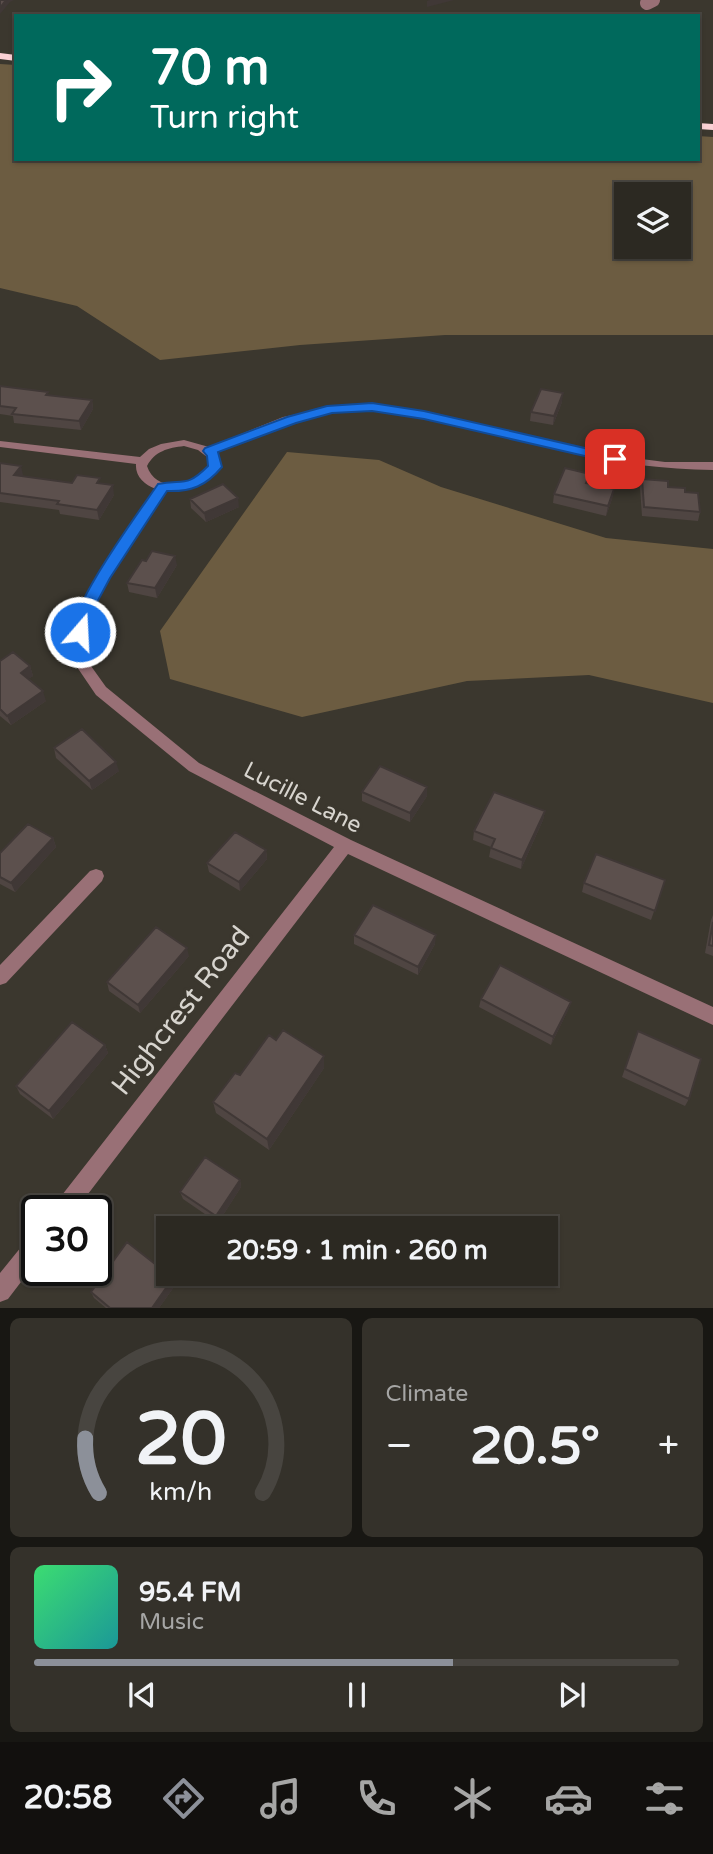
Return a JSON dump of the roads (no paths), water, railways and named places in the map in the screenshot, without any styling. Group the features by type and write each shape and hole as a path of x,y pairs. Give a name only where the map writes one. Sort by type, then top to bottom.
{"street":[{"path":"209,451 318,412 372,407 424,415 615,459 687,468 713,466"},
{"path":"0,444 143,461"},
{"path":"174,444 194,444 209,451 214,456 215,467 207,478 182,487 163,487 144,477 143,461 155,450 174,444"},
{"name":"Lucille Lane","path":"163,487 103,577 81,617 78,648 84,667 101,691 194,767 345,845 713,1016"},
{"name":"Highcrest Road","path":"74,1195 345,845"},
{"path":"0,977 96,876"},
{"path":"0,1291 21,1264"}]}
